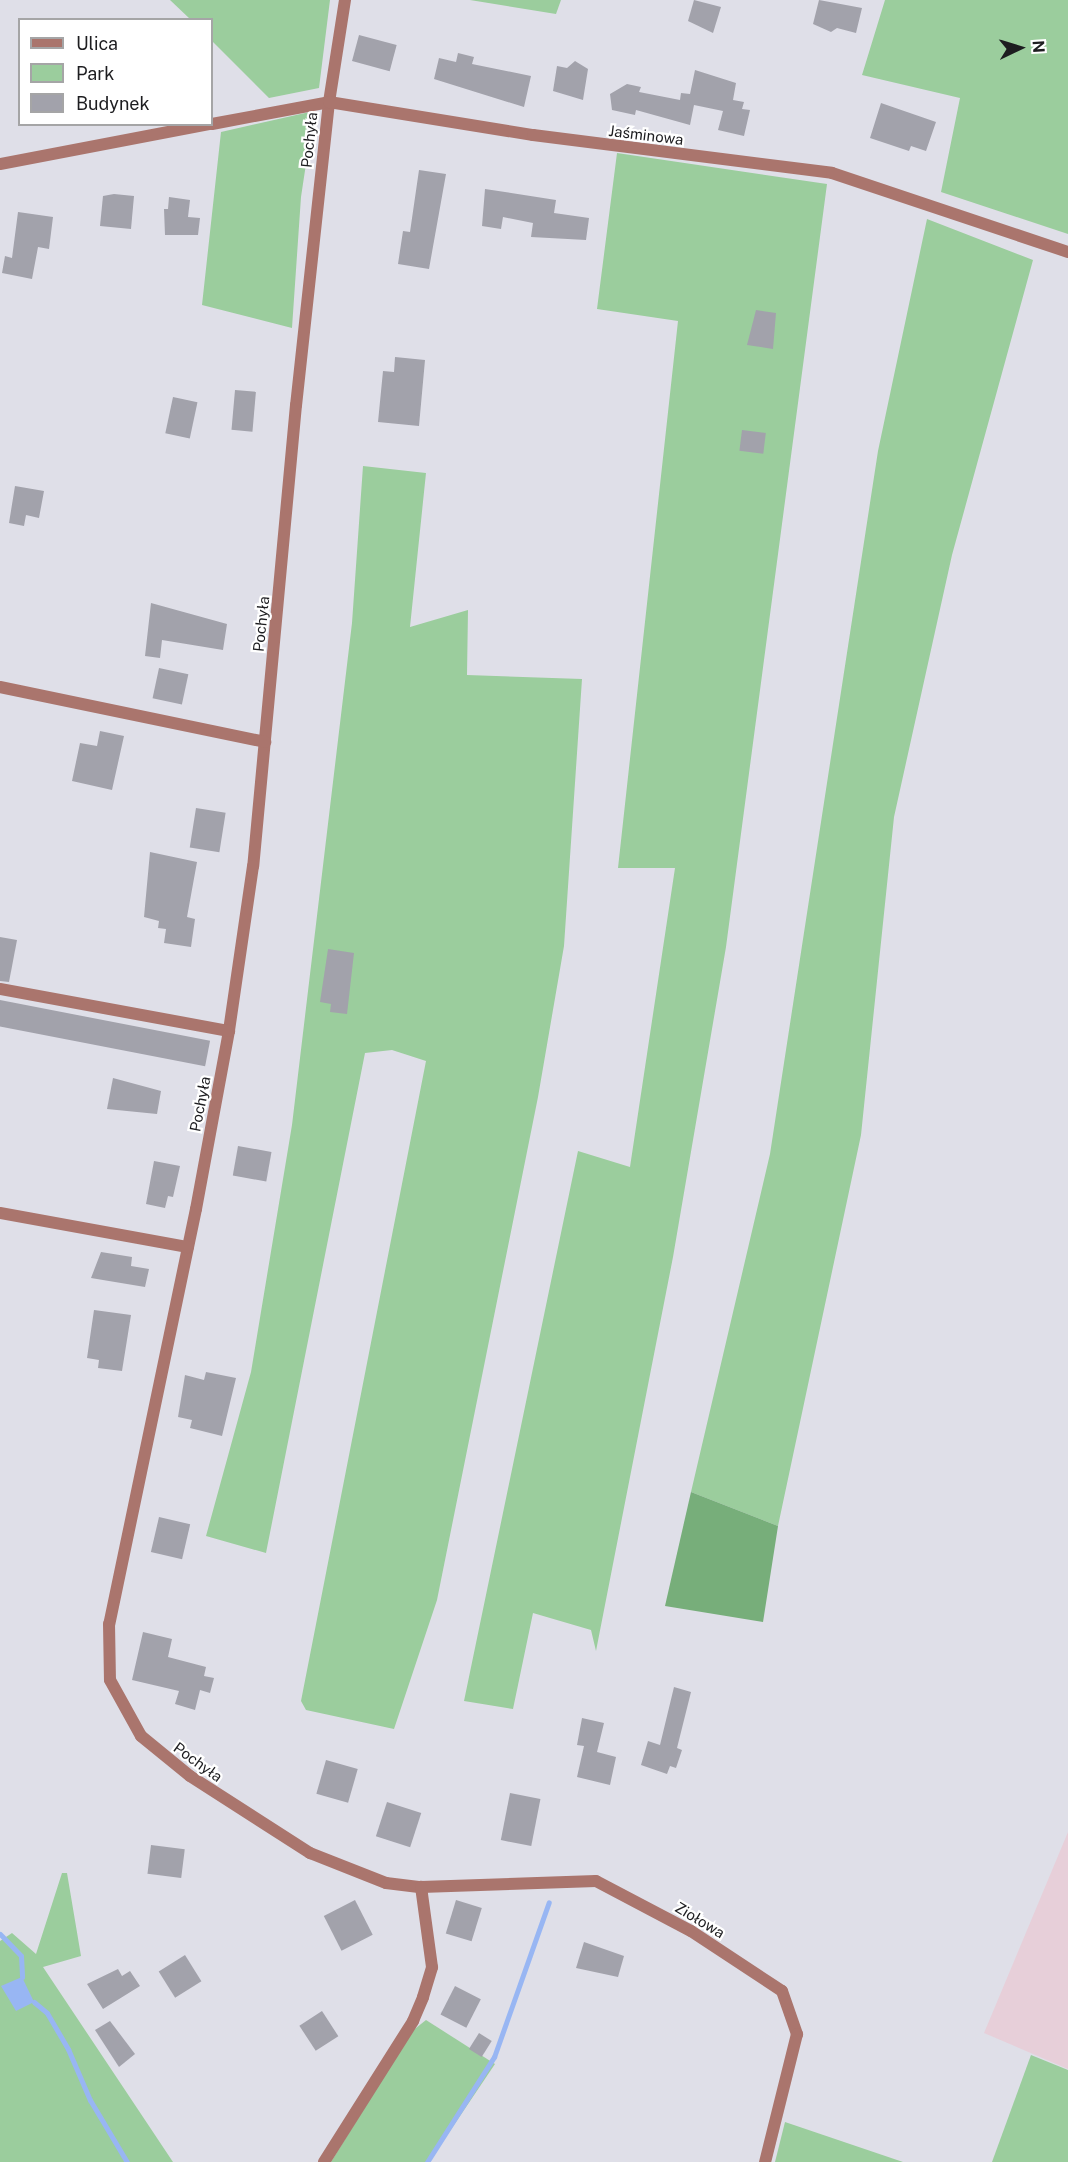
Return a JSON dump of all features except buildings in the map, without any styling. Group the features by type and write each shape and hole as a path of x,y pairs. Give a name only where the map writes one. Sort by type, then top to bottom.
{"street":[{"name":"Pochyła","path":"345,0 328,102 265,742 229,1030 188,1247 109,1624 110,1680 141,1736 190,1776 310,1853 386,1883 421,1887"},
{"name":"Jaśminowa","path":"213,124 328,102 533,135 832,174 1068,252"},
{"name":"Jaśminowa","path":"0,165 201,126"},
{"path":"0,687 265,742"},
{"path":"0,988 229,1030"},
{"path":"0,1213 188,1247"},
{"name":"Ziołowa","path":"421,1887 596,1881 691,1930 782,1990 797,2034 765,2162"},
{"path":"324,2162 413,2021 423,1997 432,1966 421,1887"}],"shaded area":[{"path":"1068,1832 1068,2069 984,2033"}],"green space":[{"path":"170,0 330,0 319,88 269,98 213,42 213,18 189,18"},
{"path":"470,0 561,0 556,14"},
{"path":"885,0 1068,0 1068,234 941,192 960,98 862,75"},
{"path":"314,111 301,197 292,328 202,305 221,132"},
{"path":"617,153 827,184 726,947 673,1257 596,1651 591,1630 533,1613 513,1709 464,1701 578,1151 630,1167 675,868 618,868 678,321 597,309"},
{"path":"927,219 1033,260 952,555 894,817 861,1135 778,1526 691,1492 770,1154 878,451"},
{"path":"363,466 426,473 410,627 468,610 467,675 582,679 564,946 538,1097 437,1600 394,1729 306,1710 301,1701 426,1061 392,1050 365,1053 266,1553 206,1536 251,1372 292,1125 352,623"},
{"path":"691,1492 778,1526 763,1622 665,1606"},
{"path":"62,1873 67,1873 81,1956 43,1967 173,2162 0,2162 0,1941 12,1933 36,1954"},
{"path":"426,2020 495,2064 429,2162 331,2162 411,2032"},
{"path":"1031,2055 1068,2070 1068,2162 992,2162"},
{"path":"785,2122 903,2162 775,2162"}],"water":[{"path":"22,1977 34,2002 16,2011 1,1986"}],"waterway":[{"path":"427,2162 494,2057 549,1902"},
{"path":"0,1934 21,1956 22,1977"},
{"path":"34,2002 47,2013 68,2049 90,2100 127,2162"}]}
